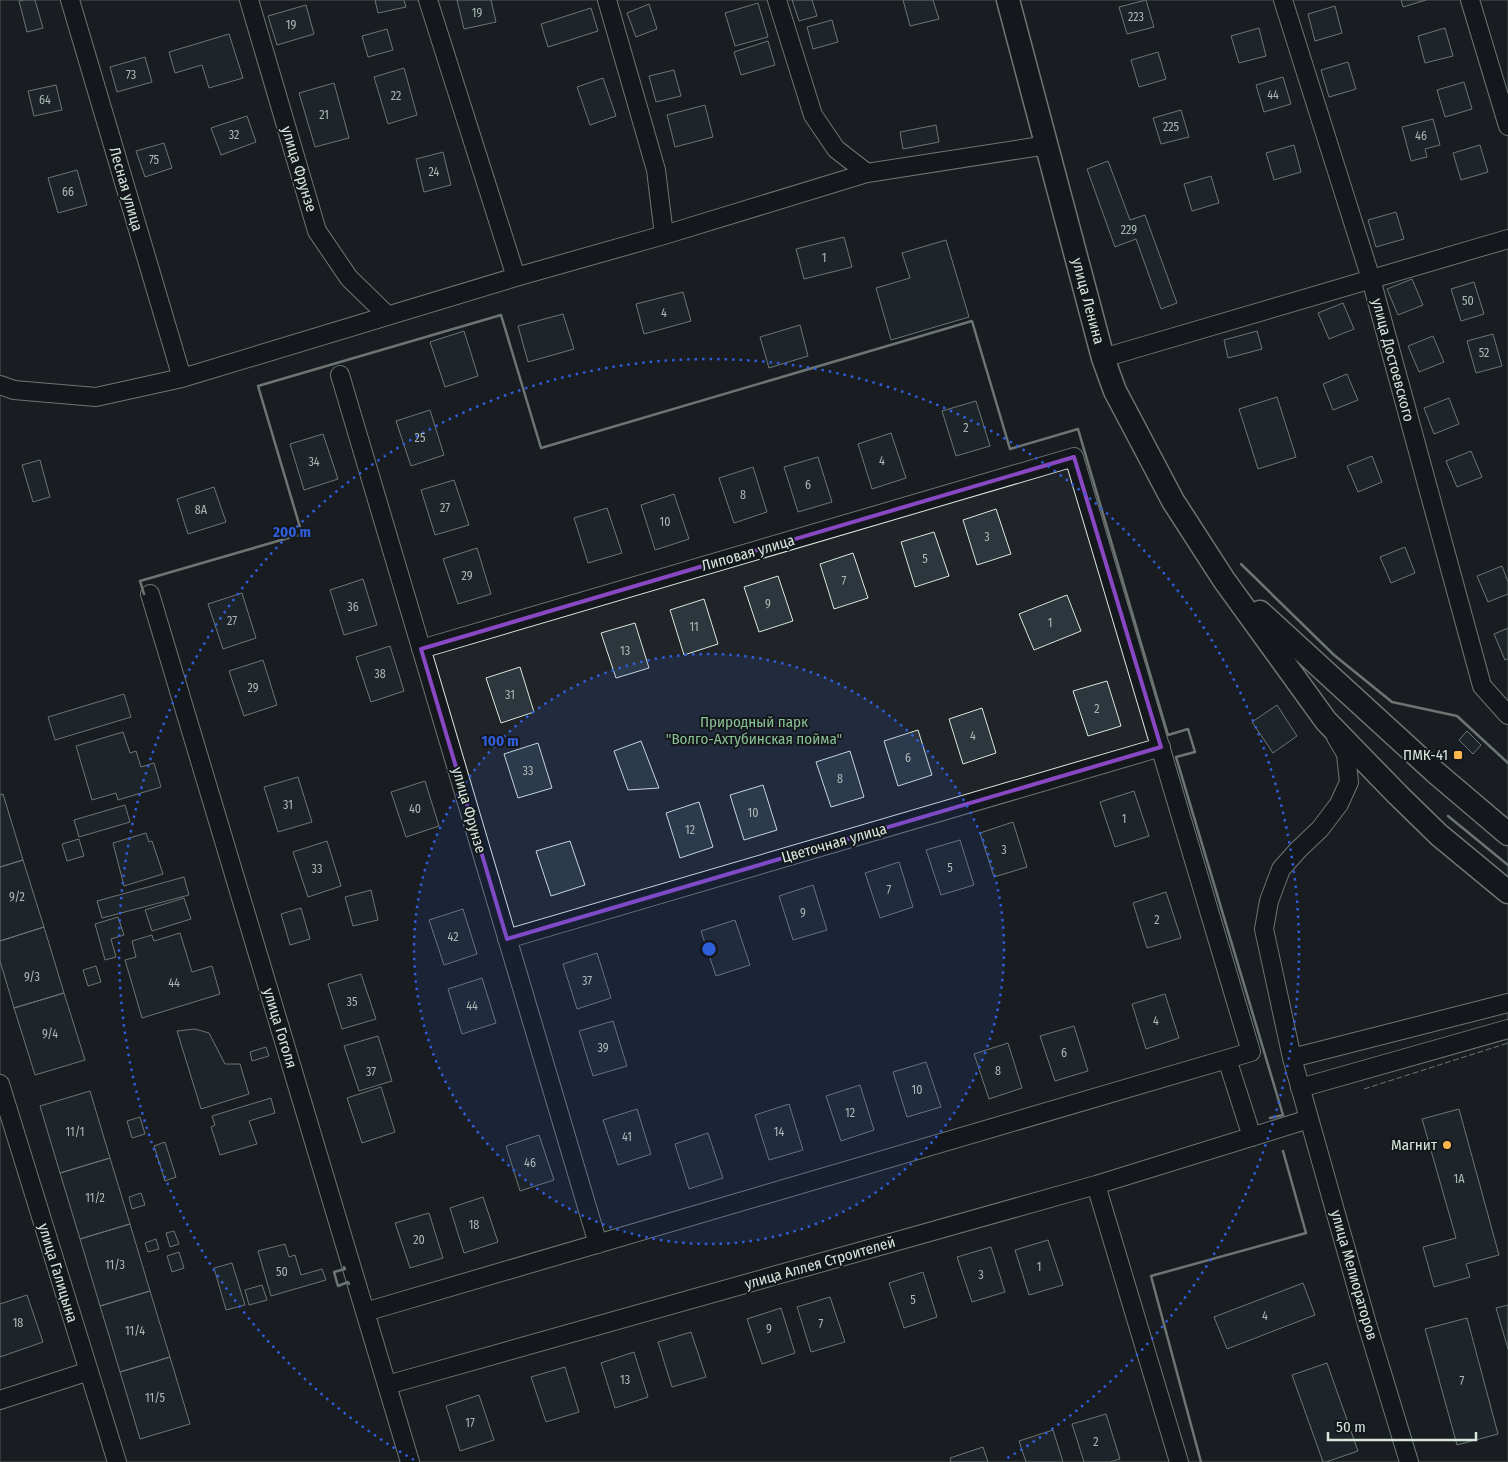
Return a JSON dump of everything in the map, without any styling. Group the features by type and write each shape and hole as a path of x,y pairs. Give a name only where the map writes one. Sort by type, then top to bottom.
{"street":[{"name":"Лесная улица","path":"70,0 182,378"},
{"name":"улица Фрунзе","path":"249,0 317,230 349,278 388,316"},
{"path":"428,0 516,277"},
{"path":"607,0 656,170 664,235"},
{"path":"777,0 813,115 836,149 867,173"},
{"name":"улица Ленина","path":"1008,0 1103,358 1115,391 1174,501 1224,580"},
{"name":"улица Достоевского","path":"1283,0 1371,279 1482,686 1508,714"},
{"path":"1470,0 1508,126"},
{"path":"0,385 14,390 96,397 182,378 867,173 1047,145"},
{"path":"1103,358 1508,239"},
{"name":"улица Фрунзе","path":"340,375 598,1244"},
{"name":"Липовая улица","path":"421,649 1074,457 1160,747"},
{"path":"1224,580 1326,721 1438,835 1508,892"},
{"path":"1224,580 1435,772 1508,834"},
{"name":"улица Гоголя","path":"150,594 410,1462"},
{"name":"улица Мелиораторов","path":"1326,721 1346,754 1348,782 1339,804 1320,829 1281,869 1269,901 1264,929 1300,1088 1409,1462"},
{"path":"365,1312 1251,1052 1160,747"},
{"name":"Цветочная улица","path":"507,939 1160,747"},
{"path":"1292,1058 1508,1003"},
{"path":"1300,1088 1508,1029"},
{"path":"1227,1059 1252,1137"},
{"name":"улица Галицына","path":"0,1084 117,1462"},
{"name":"улица Аллея Строителей","path":"387,1385 1096,1185 1309,1120"},
{"path":"1096,1185 1179,1462"},
{"path":"0,1400 89,1371"}],"highlighted area":[{"path":"1074,457 1161,747 507,939 421,649"}],"green space":[{"name":"Природный парк \"Волго-Ахтубинская пойма\"","path":"0,0 1508,0 1508,1462 0,1462"}],"building":[{"path":"35,0 43,28 27,32 19,1"},
{"path":"375,0 404,0 406,7 378,13"},
{"path":"457,0 491,0 496,22 464,29"},
{"path":"792,0 812,0 817,16 799,21"},
{"path":"903,0 933,0 939,19 910,26"},
{"path":"1146,0 1154,27 1127,34 1119,7"},
{"path":"1401,0 1426,0 1403,7"},
{"path":"758,3 768,37 735,46 725,13"},
{"path":"649,4 657,29 636,37 627,13"},
{"path":"306,5 314,34 277,45 268,16"},
{"path":"1335,6 1342,33 1315,41 1308,14"},
{"path":"591,8 598,31 548,47 541,24"},
{"path":"832,20 838,42 813,49 807,27"},
{"path":"1259,28 1266,56 1239,63 1231,36"},
{"path":"1445,28 1453,56 1425,63 1418,36"},
{"path":"387,29 393,50 368,57 362,36"},
{"path":"229,34 243,78 209,88 202,65 175,73 169,52"},
{"path":"768,41 775,65 741,75 734,52"},
{"path":"1158,52 1166,79 1139,87 1131,60"},
{"path":"145,57 152,82 117,92 110,67"},
{"path":"1348,62 1356,89 1329,97 1321,70"},
{"path":"404,68 417,115 388,124 374,77"},
{"path":"674,70 681,96 656,102 649,76"},
{"path":"1283,77 1291,104 1264,112 1256,85"},
{"path":"603,78 616,116 590,125 577,87"},
{"path":"1464,82 1472,109 1445,117 1437,90"},
{"path":"334,83 349,138 315,147 299,93"},
{"path":"56,85 62,110 34,116 28,91"},
{"path":"705,105 713,137 675,147 667,115"},
{"path":"1181,110 1189,137 1161,144 1153,118"},
{"path":"247,116 256,142 221,155 211,128"},
{"path":"1433,119 1440,145 1425,149 1427,157 1411,161 1402,127"},
{"path":"936,125 939,142 903,149 900,132"},
{"path":"164,143 172,168 145,177 136,151"},
{"path":"1294,145 1301,172 1274,180 1266,153"},
{"path":"1480,145 1488,172 1461,180 1453,153"},
{"path":"443,152 451,185 424,192 416,159"},
{"path":"1108,161 1130,220 1145,215 1177,303 1161,309 1136,239 1115,247 1087,169"},
{"path":"77,170 87,205 58,213 48,178"},
{"path":"1211,176 1219,203 1192,211 1184,184"},
{"path":"1396,212 1404,239 1376,247 1368,220"},
{"path":"844,237 852,267 804,279 796,249"},
{"path":"946,240 969,317 891,340 876,288 910,278 902,253"},
{"path":"1412,279 1423,305 1398,315 1387,289"},
{"path":"1474,282 1484,314 1461,321 1451,289"},
{"path":"683,292 691,321 644,334 636,304"},
{"path":"1343,303 1354,329 1329,339 1318,313"},
{"path":"563,314 574,349 528,362 518,326"},
{"path":"800,325 808,356 769,368 760,337"},
{"path":"464,331 478,376 445,387 430,342"},
{"path":"1257,331 1262,349 1228,358 1224,340"},
{"path":"1493,334 1502,366 1476,373 1467,341"},
{"path":"1433,336 1444,362 1419,372 1408,346"},
{"path":"1347,374 1358,400 1333,410 1323,384"},
{"path":"1277,397 1296,457 1258,469 1239,409"},
{"path":"1449,398 1459,424 1434,434 1424,408"},
{"path":"976,401 990,446 956,456 942,411"},
{"path":"430,410 444,455 411,466 396,421"},
{"path":"891,433 906,478 872,489 858,444"},
{"path":"323,434 338,479 304,490 290,444"},
{"path":"1471,451 1482,477 1457,487 1446,461"},
{"path":"1372,456 1382,482 1358,492 1347,466"},
{"path":"818,457 832,502 798,512 784,467"},
{"path":"40,460 50,497 33,502 22,465"},
{"path":"753,467 767,512 734,523 719,478"},
{"path":"454,480 469,525 435,535 421,490"},
{"path":"214,487 226,522 188,534 177,499"},
{"path":"674,494 689,539 655,550 641,505"},
{"path":"607,508 622,553 588,563 574,518"},
{"path":"996,509 1011,554 977,565 963,520"},
{"path":"934,532 949,576 915,587 901,542"},
{"path":"1405,547 1415,573 1391,583 1380,557"},
{"path":"477,548 491,594 458,604 443,559"},
{"path":"853,553 868,598 834,609 820,564"},
{"path":"1502,566 1508,582 1508,594 1488,602 1477,576"},
{"path":"778,576 793,621 759,632 744,587"},
{"path":"363,579 377,625 344,635 330,590"},
{"path":"242,593 256,638 223,649 208,604"},
{"path":"1067,595 1081,631 1034,650 1019,614"},
{"path":"704,599 718,644 684,655 670,610"},
{"path":"635,623 649,668 616,678 601,633"},
{"path":"1508,628 1508,659 1505,660 1494,634"},
{"path":"390,646 404,691 371,702 356,657"},
{"path":"263,660 277,705 244,716 229,671"},
{"path":"520,667 534,712 501,723 486,678"},
{"path":"1107,681 1121,726 1088,736 1073,691"},
{"path":"124,694 131,717 55,740 48,717"},
{"path":"1277,705 1297,736 1273,753 1252,722"},
{"path":"982,708 996,753 963,764 949,719"},
{"path":"918,730 932,775 898,786 884,741"},
{"path":"1467,731 1481,745 1473,754 1459,740"},
{"path":"123,732 130,753 136,751 141,767 154,763 161,787 118,800 116,793 92,800 76,746"},
{"path":"641,741 659,788 628,790 614,751"},
{"path":"538,743 552,788 518,798 504,754"},
{"path":"850,751 864,797 831,807 816,762"},
{"path":"298,777 312,822 278,832 264,787"},
{"path":"425,781 439,826 406,837 391,792"},
{"path":"763,785 777,830 744,840 730,795"},
{"path":"1134,791 1149,836 1115,847 1100,802"},
{"path":"3,794 23,860 0,867 0,795"},
{"path":"699,802 713,847 680,858 666,813"},
{"path":"125,805 130,822 79,837 74,820"},
{"path":"1013,822 1027,867 994,877 980,833"},
{"path":"146,833 149,842 152,841 163,874 124,886 113,843"},
{"path":"79,839 84,856 67,861 62,844"},
{"path":"960,840 974,885 941,895 926,850"},
{"path":"327,841 341,886 308,897 293,852"},
{"path":"570,841 585,885 551,896 536,851"},
{"path":"23,860 44,927 0,941 0,867"},
{"path":"899,862 913,907 880,918 865,873"},
{"path":"184,877 189,895 102,918 97,901"},
{"path":"813,885 827,930 793,940 779,896"},
{"path":"371,890 378,920 353,926 345,897"},
{"path":"1166,892 1181,938 1147,948 1133,903"},
{"path":"184,898 191,919 152,931 145,910"},
{"path":"301,908 310,939 290,945 281,914"},
{"path":"463,909 477,954 444,965 429,920"},
{"path":"118,917 124,935 111,939 116,957 105,960 95,924"},
{"path":"735,920 750,965 716,976 701,931"},
{"path":"44,927 64,993 14,1008 0,961 0,941"},
{"path":"180,933 192,972 212,966 220,994 142,1018 125,960 136,957 132,941 152,935 154,941"},
{"path":"597,953 611,998 577,1009 563,964"},
{"path":"96,966 101,982 88,986 83,970"},
{"path":"361,974 376,1019 342,1029 328,984"},
{"path":"482,978 496,1023 462,1034 448,989"},
{"path":"64,993 85,1060 35,1075 14,1008"},
{"path":"1165,994 1179,1038 1146,1049 1132,1004"},
{"path":"613,1021 627,1066 593,1076 579,1031"},
{"path":"1074,1026 1088,1071 1055,1081 1040,1036"},
{"path":"195,1029 209,1033 225,1064 240,1064 249,1094 201,1109 177,1031"},
{"path":"378,1036 392,1081 359,1091 344,1046"},
{"path":"1008,1043 1022,1088 989,1099 974,1054"},
{"path":"266,1047 269,1056 252,1061 250,1052"},
{"path":"926,1062 941,1107 907,1117 893,1072"},
{"path":"860,1085 874,1130 841,1141 826,1096"},
{"path":"381,1087 395,1132 362,1143 347,1098"},
{"path":"90,1091 110,1158 60,1173 40,1106"},
{"path":"271,1098 275,1113 249,1121 257,1144 220,1155 211,1127 215,1125 212,1116"},
{"path":"789,1104 803,1150 769,1160 755,1115"},
{"path":"637,1109 651,1154 618,1165 603,1120"},
{"path":"1459,1109 1499,1255 1466,1264 1470,1277 1434,1287 1423,1247 1456,1238 1422,1119"},
{"path":"140,1117 145,1134 132,1138 127,1121"},
{"path":"708,1133 723,1178 689,1189 675,1144"},
{"path":"539,1135 554,1180 520,1191 506,1146"},
{"path":"165,1142 176,1177 165,1181 154,1146"},
{"path":"110,1158 130,1224 80,1239 60,1173"},
{"path":"141,1193 145,1205 132,1209 129,1197"},
{"path":"483,1197 498,1242 464,1253 450,1208"},
{"path":"429,1213 443,1258 410,1268 395,1223"},
{"path":"130,1224 150,1291 100,1306 80,1239"},
{"path":"174,1231 179,1244 170,1247 166,1233"},
{"path":"156,1239 159,1249 148,1252 145,1243"},
{"path":"1048,1240 1063,1285 1029,1295 1015,1250"},
{"path":"285,1244 289,1257 295,1255 301,1275 322,1269 326,1280 271,1296 258,1251"},
{"path":"991,1247 1005,1292 972,1302 957,1257"},
{"path":"179,1252 184,1268 172,1272 167,1256"},
{"path":"232,1263 245,1305 226,1310 214,1268"},
{"path":"923,1272 937,1317 904,1328 889,1283"},
{"path":"1303,1283 1315,1315 1227,1349 1214,1317"},
{"path":"262,1285 267,1300 249,1305 245,1290"},
{"path":"150,1291 170,1357 120,1372 100,1306"},
{"path":"27,1295 43,1342 0,1357 0,1304"},
{"path":"830,1297 845,1342 811,1352 797,1307"},
{"path":"1508,1305 1508,1349 1496,1308"},
{"path":"781,1308 795,1353 762,1364 747,1319"},
{"path":"1467,1318 1498,1434 1457,1445 1425,1329"},
{"path":"691,1332 706,1377 672,1387 658,1342"},
{"path":"634,1352 648,1397 615,1408 601,1363"},
{"path":"170,1357 190,1424 140,1439 120,1372"},
{"path":"1327,1363 1358,1451 1323,1462 1292,1375"},
{"path":"565,1367 579,1412 546,1422 531,1377"},
{"path":"479,1395 494,1440 460,1451 446,1406"},
{"path":"1106,1414 1120,1459 1110,1462 1084,1462 1072,1424"},
{"path":"1053,1430 1063,1462 1026,1462 1019,1441"},
{"path":"983,1447 988,1462 951,1462 950,1458"}],"fence":[{"path":"1364,1089 1508,1043"}],"wall":[{"path":"144,594 140,581 302,534 258,386 501,315 541,448 972,321 1010,449 1078,429 1168,735 1188,729 1195,752 1176,757 1283,1115 1270,1118"},
{"path":"1241,564 1334,655 1392,702 1457,716 1508,763"},
{"path":"1448,816 1508,865"},
{"path":"1201,1462 1151,1276 1306,1233 1283,1151"},
{"path":"344,1267 345,1269 334,1272 338,1286 348,1282 349,1284"}],"place":[{"name":"ПМК-41","path":"1458,755"},
{"name":"Магнит","path":"1447,1145"}]}
